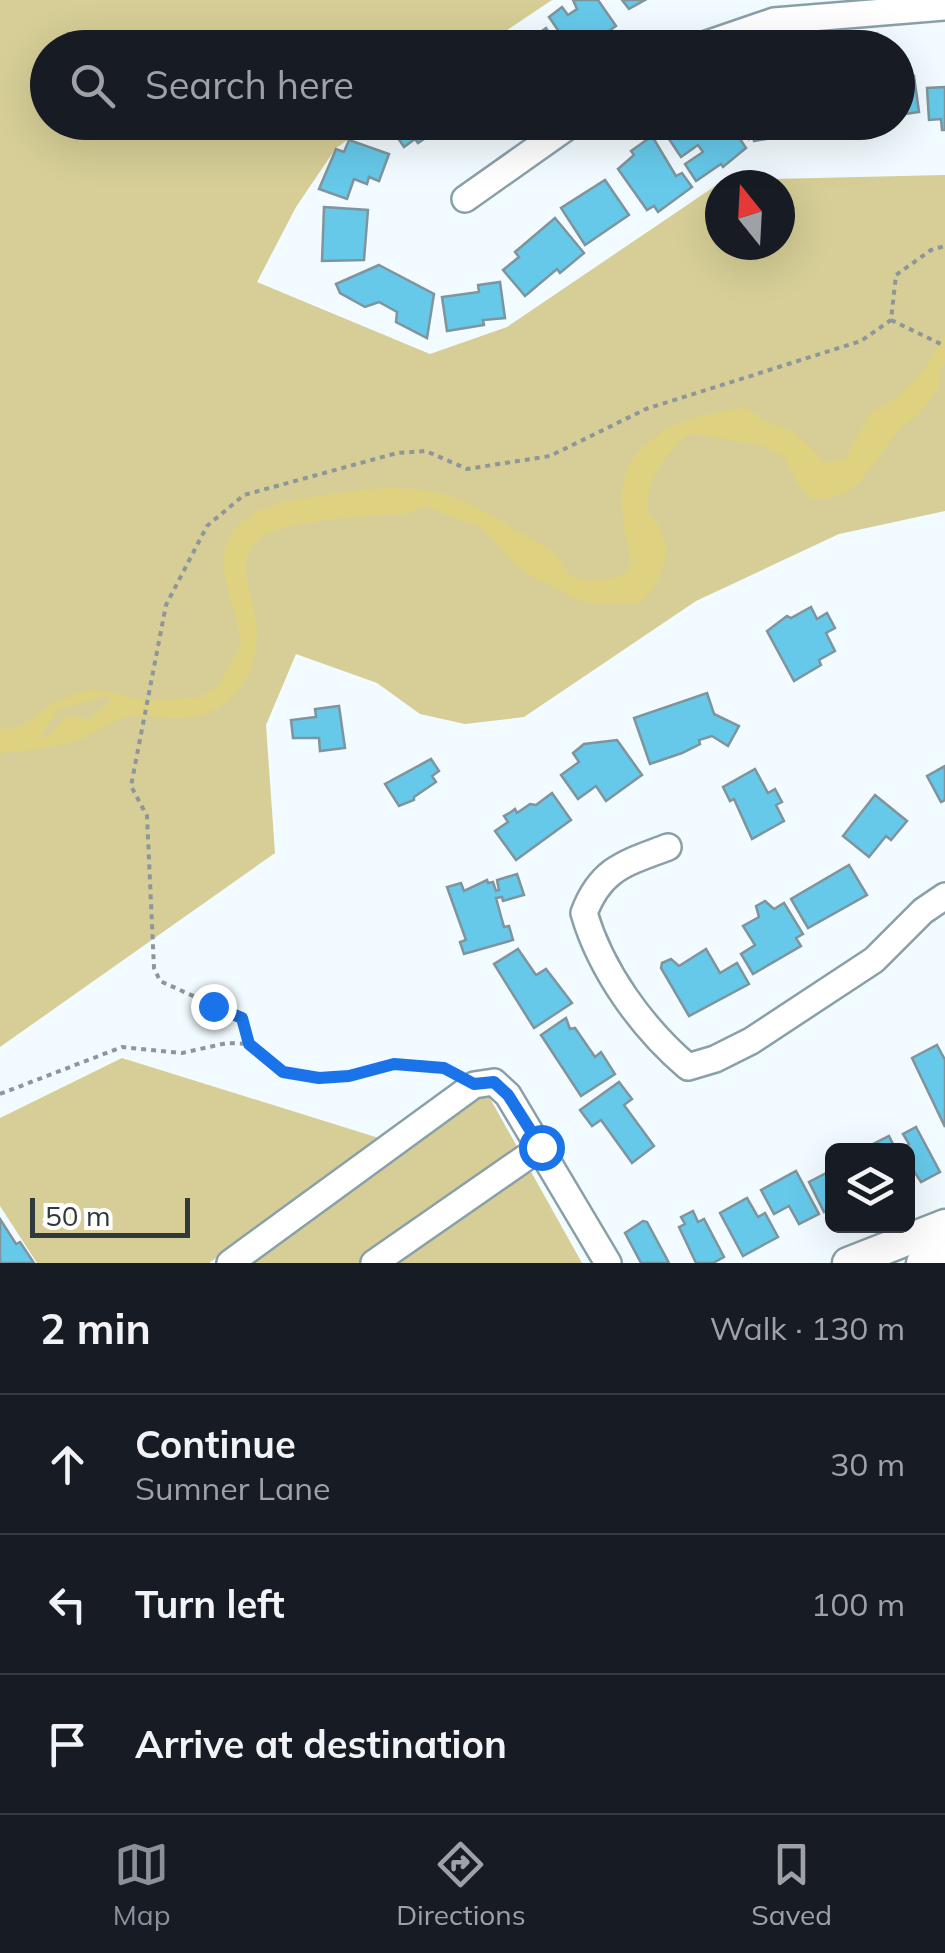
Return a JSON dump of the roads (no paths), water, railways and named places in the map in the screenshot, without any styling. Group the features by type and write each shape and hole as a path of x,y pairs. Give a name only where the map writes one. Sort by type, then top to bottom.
{"main road":[{"path":"848,1263 945,1225"},
{"path":"922,1263 945,1254"}],"street":[{"path":"747,30 774,21 876,7 945,7"},
{"path":"464,199 548,140"},
{"path":"668,848 626,864 598,882 584,913 593,944 631,1003 665,1047 688,1067 751,1041 874,960 923,911 945,896"},
{"path":"230,1263 484,1083 508,1095 608,1263"},
{"path":"374,1263 541,1147"}]}
